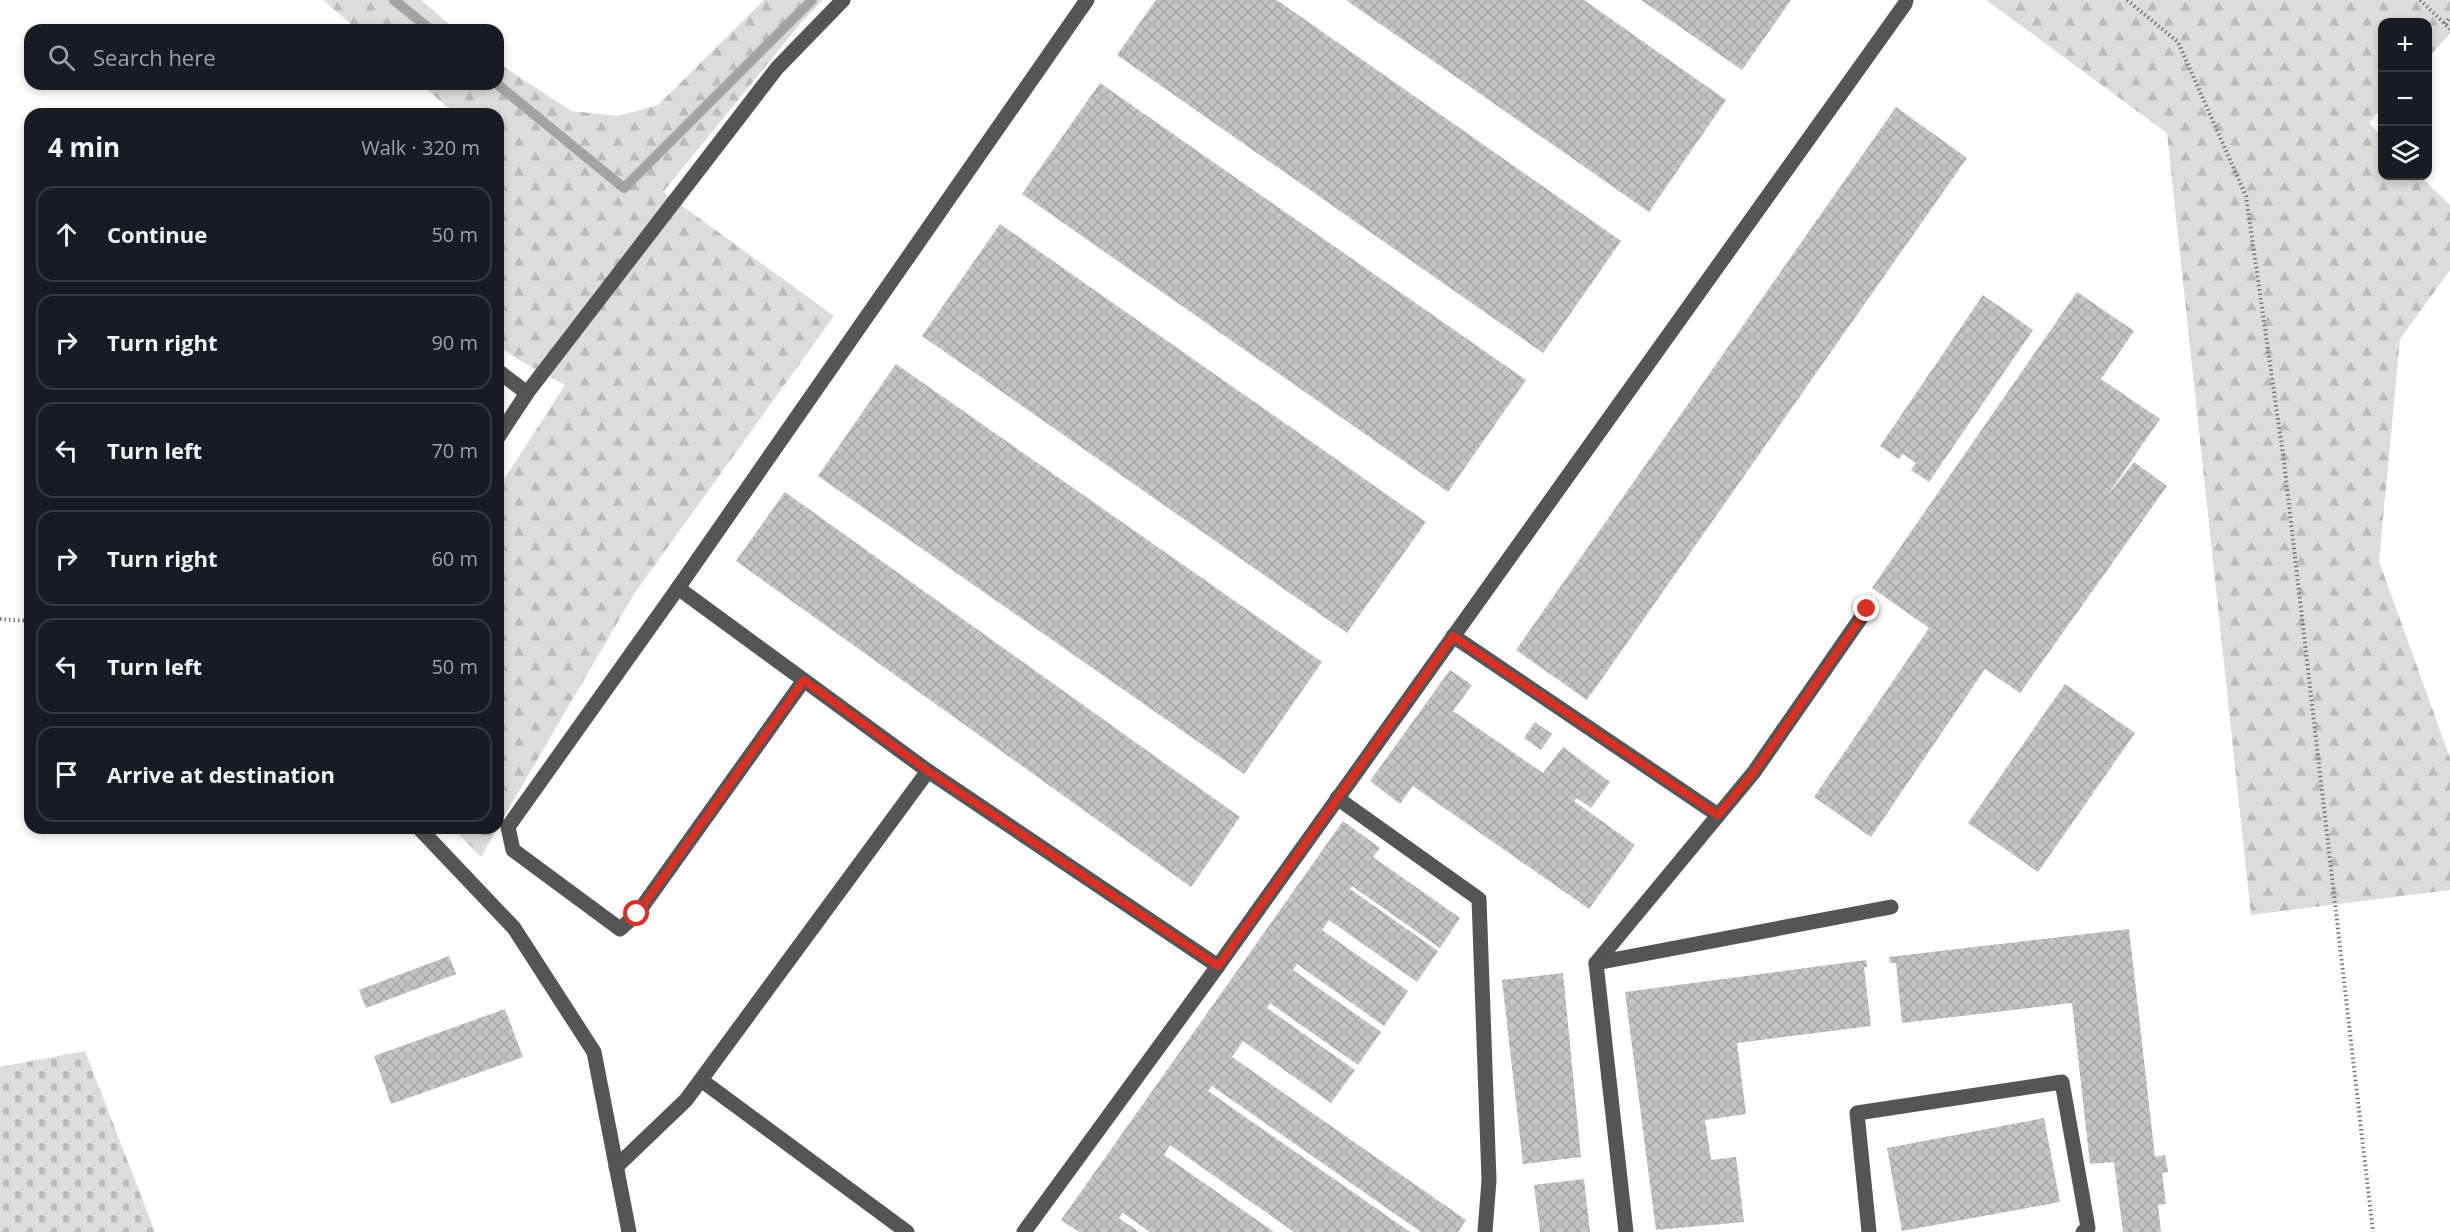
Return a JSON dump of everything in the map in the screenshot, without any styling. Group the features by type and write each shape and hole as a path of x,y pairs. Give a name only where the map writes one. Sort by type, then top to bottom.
{"street":[{"path":"504,427 527,393 777,68 843,0"},
{"path":"804,680 637,914 620,929 513,850 508,827 678,588 1087,0"},
{"path":"1024,1232 1218,966 1906,0"},
{"path":"504,376 527,393"},
{"path":"678,588 928,771 1218,966"},
{"path":"1626,1232 1596,963 1754,772 1867,609"},
{"path":"1453,636 1718,815"},
{"path":"616,1167 686,1100 928,771"},
{"path":"1337,798 1479,899 1489,1180 1485,1232"},
{"path":"425,834 514,928 594,1053 629,1232"},
{"path":"1596,963 1891,907"},
{"path":"701,1080 907,1232"},
{"path":"1869,1232 1857,1113 2062,1082 2088,1228 2083,1232"}],"path":[{"path":"2127,0 2178,42 2246,196 2284,462 2373,1232"},
{"path":"2420,0 2450,29"},
{"path":"2445,24 2450,17"},
{"path":"0,619 24,621"}],"green space":[{"path":"323,0 421,0 449,24 351,24"},
{"path":"764,0 823,0 800,24 663,192 834,316 634,594 504,817 504,480 565,385 504,349 504,108 448,108 428,90 504,90 504,67 571,111 618,116 658,105"},
{"path":"1986,0 2450,0 2450,33 2432,53 2432,18 2378,18 2378,113 2369,123 2378,133 2378,180 2424,180 2450,205 2450,270 2400,339 2379,561 2450,758 2450,890 2251,915 2167,133"},
{"path":"459,834 494,834 481,857"},
{"path":"85,1051 155,1232 0,1232 0,1067"}],"building":[{"path":"1156,0 1277,0 1621,241 1543,353 1117,55"},
{"path":"1346,0 1584,0 1726,100 1649,212"},
{"path":"1641,0 1791,0 1742,70"},
{"path":"1100,83 1526,380 1448,492 1022,194"},
{"path":"1896,107 1967,158 1587,700 1516,650"},
{"path":"1000,224 1426,522 1347,633 922,336"},
{"path":"2077,292 2134,331 2101,379 2160,419 2107,496 2134,462 2167,486 2020,693 1985,669 1871,837 1814,797 1929,628 1872,588"},
{"path":"1983,295 2033,330 1929,482 1911,470 1916,463 1903,454 1899,459 1880,446"},
{"path":"896,364 1322,662 1244,774 818,476"},
{"path":"785,492 1240,817 1191,887 736,561"},
{"path":"1450,670 1472,685 1453,711 1543,773 1563,747 1610,782 1591,808 1577,798 1574,801 1635,845 1589,909 1413,786 1400,804 1370,781"},
{"path":"2065,684 2135,733 2038,872 1968,823"},
{"path":"1535,722 1552,734 1541,750 1524,738"},
{"path":"1343,821 1380,848 1373,857 1460,918 1440,948 1352,886 1350,889 1438,951 1417,982 1329,920 1322,930 1408,991 1384,1026 1297,964 1293,970 1381,1032 1358,1065 1270,1003 1267,1008 1355,1070 1331,1103 1243,1041 1232,1057 1466,1220 1458,1232 1421,1232 1212,1086 1208,1091 1410,1232 1294,1232 1170,1145 1164,1155 1274,1232 1150,1232 1123,1213 1119,1218 1139,1232 1079,1232 1061,1220"},
{"path":"2129,929 2155,1157 2165,1155 2168,1172 2162,1173 2166,1204 2158,1205 2161,1232 2123,1232 2114,1162 2090,1164 2072,1003 1902,1023 1896,963 1890,963 1889,957"},
{"path":"449,956 456,974 366,1008 359,990"},
{"path":"1866,960 1867,967 1864,967 1871,1026 1737,1043 1746,1114 1705,1120 1711,1160 1736,1157 1744,1222 1656,1230 1625,992"},
{"path":"1563,973 1581,1157 1523,1164 1502,980"},
{"path":"505,1009 523,1057 391,1104 374,1056"},
{"path":"2044,1118 2060,1202 1902,1231 1887,1148"},
{"path":"1584,1179 1590,1232 1540,1232 1534,1185"}],"waterway":[{"path":"394,0 424,24"},
{"path":"504,90 624,188 812,0"}],"route":[{"path":"637,914 804,680 928,771 1218,966 1453,636 1718,815 1754,772 1867,609"}]}
